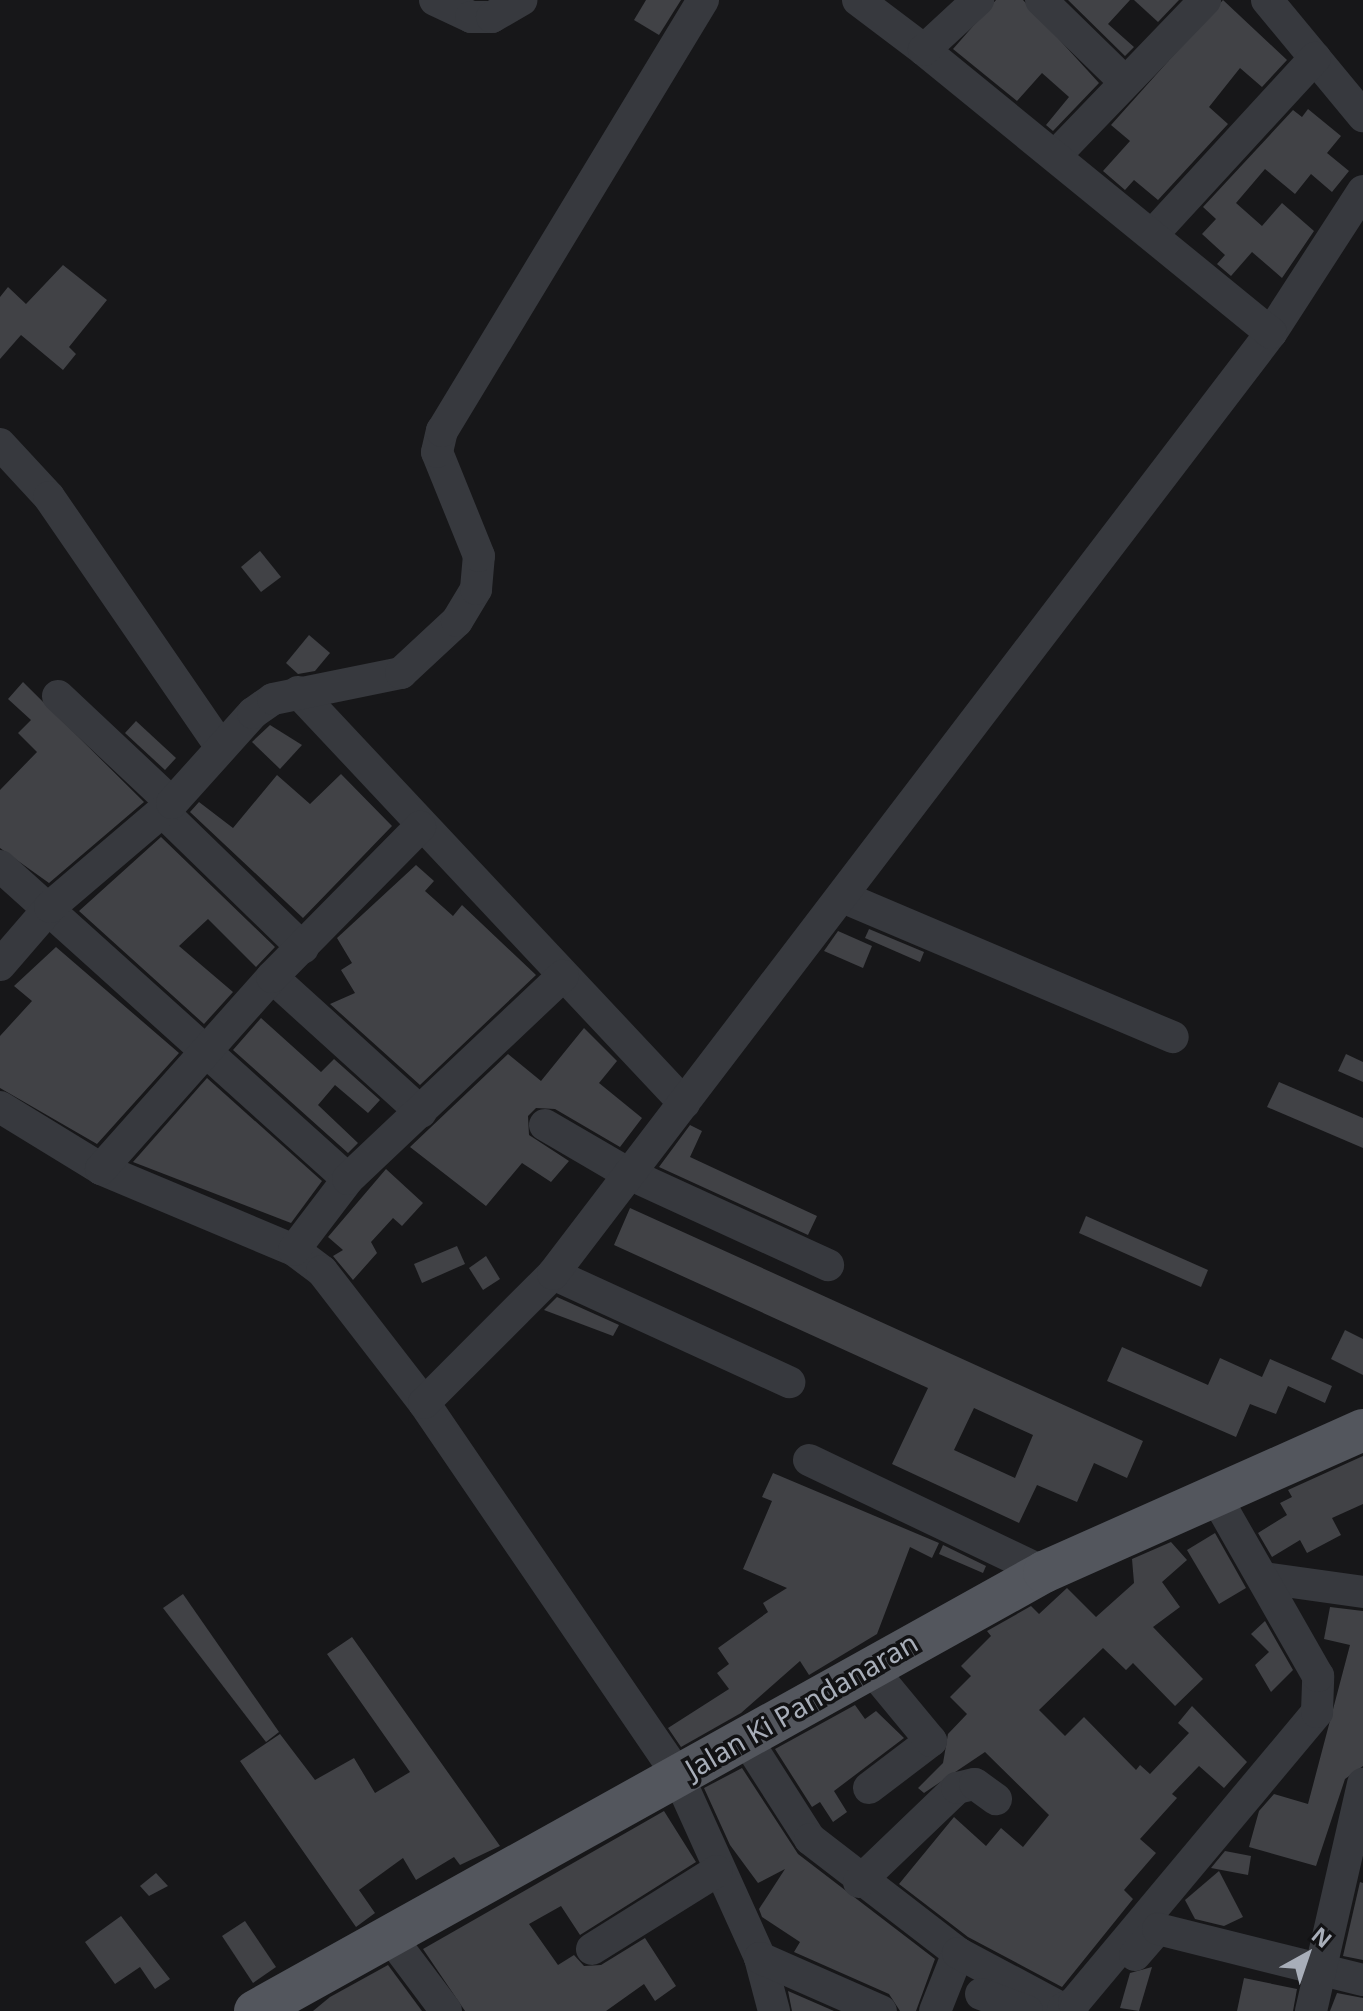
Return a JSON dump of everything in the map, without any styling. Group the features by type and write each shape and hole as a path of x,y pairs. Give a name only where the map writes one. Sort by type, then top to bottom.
{"main road":[{"name":"Jalan Ki Pandanaran","path":"255,2011 746,1739 869,1666 1044,1572 1363,1430"}],"street":[{"path":"435,0 471,17 492,17 522,0"},
{"path":"0,965 50,907 167,808 219,744 273,699 401,673 457,621 476,589 479,556 437,452 442,431 703,0"},
{"path":"858,0 1154,233 1271,333"},
{"path":"924,50 978,0"},
{"path":"1041,0 1122,79"},
{"path":"1056,155 1122,79 1205,0"},
{"path":"1267,0 1363,116"},
{"path":"1154,233 1315,58"},
{"path":"424,1403 553,1274 845,898 1271,333 1363,191"},
{"path":"0,444 56,508 219,744"},
{"path":"298,692 420,827 684,1103"},
{"path":"58,696 303,948"},
{"path":"101,1169 201,1052 420,827"},
{"path":"0,866 50,907 201,1052 348,1179"},
{"path":"845,898 1173,1037"},
{"path":"294,1250 348,1179 563,976"},
{"path":"272,977 421,1112"},
{"path":"0,1107 101,1169 294,1250 322,1271 424,1403 678,1776 717,1871 760,1958 774,2011"},
{"path":"545,1125 629,1174 828,1265"},
{"path":"553,1274 789,1382"},
{"path":"809,1460 1044,1572"},
{"path":"746,1739 810,1839 859,1882 958,1953 1063,2009 1074,2003 1307,1729 1317,1712 1318,1676 1216,1497"},
{"path":"1264,1578 1363,1592"},
{"path":"869,1666 931,1741 869,1788"},
{"path":"859,1882 957,1788 975,1784 996,1799"},
{"path":"1311,2011 1319,1971 1355,1853 1363,1784"},
{"path":"592,1949 717,1871"},
{"path":"1085,2011 1158,1929 1363,1980"},
{"path":"389,1935 446,2011"},
{"path":"935,2011 958,1953"},
{"path":"760,1958 881,2011"},
{"path":"981,1994 1027,2011"}],"building":[{"path":"646,0 681,0 659,35 634,20"},
{"path":"996,0 1023,0 1099,83 1053,131 1046,125 1069,97 1042,73 1017,101 953,49"},
{"path":"1068,0 1130,0 1108,24 1134,47 1125,56"},
{"path":"1134,0 1179,0 1158,22"},
{"path":"1223,0 1287,60 1262,87 1240,68 1209,107 1228,124 1158,200 1134,180 1125,190 1103,171 1130,141 1111,125"},
{"path":"1308,109 1341,136 1327,153 1349,171 1332,192 1311,174 1295,194 1265,169 1236,203 1262,226 1282,203 1314,231 1282,278 1252,252 1231,276 1217,264 1225,255 1202,234 1216,219 1203,207 1293,110 1302,117"},
{"path":"63,265 107,300 69,347 76,354 63,370 21,335 0,359 0,297 8,287 26,304"},
{"path":"260,551 281,577 261,592 241,567"},
{"path":"309,635 330,653 315,671 298,674 286,663"},
{"path":"23,682 144,802 49,883 0,848 0,790 37,752 18,733 31,720 8,699"},
{"path":"136,721 176,758 165,770 125,733"},
{"path":"270,725 302,745 280,769 252,742"},
{"path":"341,774 392,826 303,918 190,812 199,802 233,828 277,775 310,804"},
{"path":"161,837 275,947 256,967 208,919 179,946 233,992 204,1024 79,911"},
{"path":"416,865 434,881 425,891 453,916 462,905 536,975 420,1085 330,1004 355,993 341,970 352,963 337,938"},
{"path":"869,929 924,952 920,962 865,938"},
{"path":"838,931 872,946 863,968 824,951"},
{"path":"56,947 179,1053 97,1144 0,1088 0,1036 32,1001 14,986"},
{"path":"261,1018 321,1072 334,1059 380,1100 368,1113 335,1085 318,1105 358,1143 348,1153 233,1050"},
{"path":"584,1028 617,1061 599,1083 642,1118 620,1147 555,1109 536,1108 528,1116 529,1135 569,1161 551,1182 522,1163 486,1206 410,1147 508,1054 541,1081"},
{"path":"1346,1054 1363,1062 1363,1082 1338,1071"},
{"path":"207,1078 322,1181 291,1223 133,1162"},
{"path":"1279,1082 1363,1118 1363,1148 1267,1107"},
{"path":"690,1125 702,1131 690,1157 817,1216 808,1235 659,1167"},
{"path":"386,1169 423,1203 402,1226 393,1218 371,1242 377,1253 353,1280 333,1256 343,1250 328,1237"},
{"path":"630,1208 1143,1441 1127,1478 1094,1463 1077,1502 1037,1485 1019,1523 892,1464 928,1388 614,1245","holes":["974,1408 1033,1435 1015,1478 954,1450"]},
{"path":"1086,1216 1208,1270 1201,1287 1079,1233"},
{"path":"457,1246 465,1264 422,1283 414,1264"},
{"path":"486,1256 500,1279 483,1290 469,1268"},
{"path":"557,1297 619,1325 613,1336 544,1310"},
{"path":"1345,1330 1363,1339 1363,1375 1331,1359"},
{"path":"1122,1347 1208,1385 1220,1358 1262,1377 1270,1359 1332,1386 1325,1403 1288,1386 1276,1414 1250,1404 1236,1437 1107,1381"},
{"path":"1363,1456 1363,1504 1332,1518 1341,1535 1307,1553 1300,1540 1272,1557 1258,1533 1287,1515 1280,1503 1292,1497 1288,1490"},
{"path":"773,1473 939,1543 932,1558 910,1547 877,1634 809,1675 800,1661 741,1713 681,1747 668,1728 729,1689 717,1673 729,1664 718,1648 768,1612 763,1603 787,1588 743,1569 772,1501 762,1497"},
{"path":"1215,1533 1246,1588 1219,1604 1187,1550"},
{"path":"1171,1542 1187,1560 1162,1582 1180,1607 1153,1627 1203,1679 1175,1706 1133,1663 1126,1670 1103,1648 1039,1710 1065,1736 1084,1717 1136,1770 1140,1765 1150,1774 1189,1733 1178,1723 1192,1706 1247,1762 1224,1788 1199,1766 1172,1794 1177,1798 1140,1839 1156,1853 1124,1890 1133,1899 1062,1987 968,1937 899,1884 954,1817 986,1846 1001,1828 1023,1847 1049,1815 985,1752 924,1793 918,1788 943,1763 948,1734 967,1714 950,1697 971,1676 961,1666 991,1636 987,1631 1031,1606 1039,1614 1067,1588 1096,1617 1134,1583 1132,1559"},
{"path":"943,1545 986,1566 983,1573 939,1554"},
{"path":"183,1594 279,1732 266,1742 163,1608"},
{"path":"1330,1607 1363,1611 1363,1766 1345,1779 1316,1866 1249,1847 1259,1811 1274,1794 1308,1804 1350,1645 1324,1639"},
{"path":"1265,1621 1293,1670 1271,1692 1255,1665 1269,1652 1251,1634"},
{"path":"352,1637 500,1846 460,1865 454,1857 416,1880 403,1858 359,1890 375,1913 356,1927 240,1761 280,1734 315,1780 354,1758 375,1793 410,1772 327,1654"},
{"path":"855,1705 865,1719 876,1711 904,1738 834,1791 847,1812 833,1822 820,1802 812,1807 775,1749"},
{"path":"742,1768 798,1854 935,1959 916,2011 900,2011 889,1994 794,1952 800,1942 762,1917 759,1909 785,1869 758,1883 730,1845 704,1788"},
{"path":"664,1811 696,1862 580,1935 561,1906 529,1924 558,1965 574,1955 584,1966 601,1965 645,1938 676,1986 655,2001 644,1984 606,2011 465,2011 423,1949"},
{"path":"1225,1851 1251,1856 1248,1875 1211,1868"},
{"path":"1219,1871 1243,1917 1224,1926 1195,1919 1185,1900"},
{"path":"156,1873 168,1886 149,1896 140,1886"},
{"path":"1360,1882 1363,1883 1363,1960 1343,1956"},
{"path":"121,1916 170,1979 155,1989 140,1967 115,1984 85,1942"},
{"path":"245,1921 276,1967 253,1983 222,1936"},
{"path":"388,1965 422,2011 313,2011 330,1997"},
{"path":"1152,1967 1139,2011 1120,2008 1130,1973"},
{"path":"1244,1978 1297,1989 1293,2011 1237,2011"},
{"path":"788,1991 834,2011 792,2011"},
{"path":"1337,1993 1363,1998 1363,2011 1330,2011"}]}
